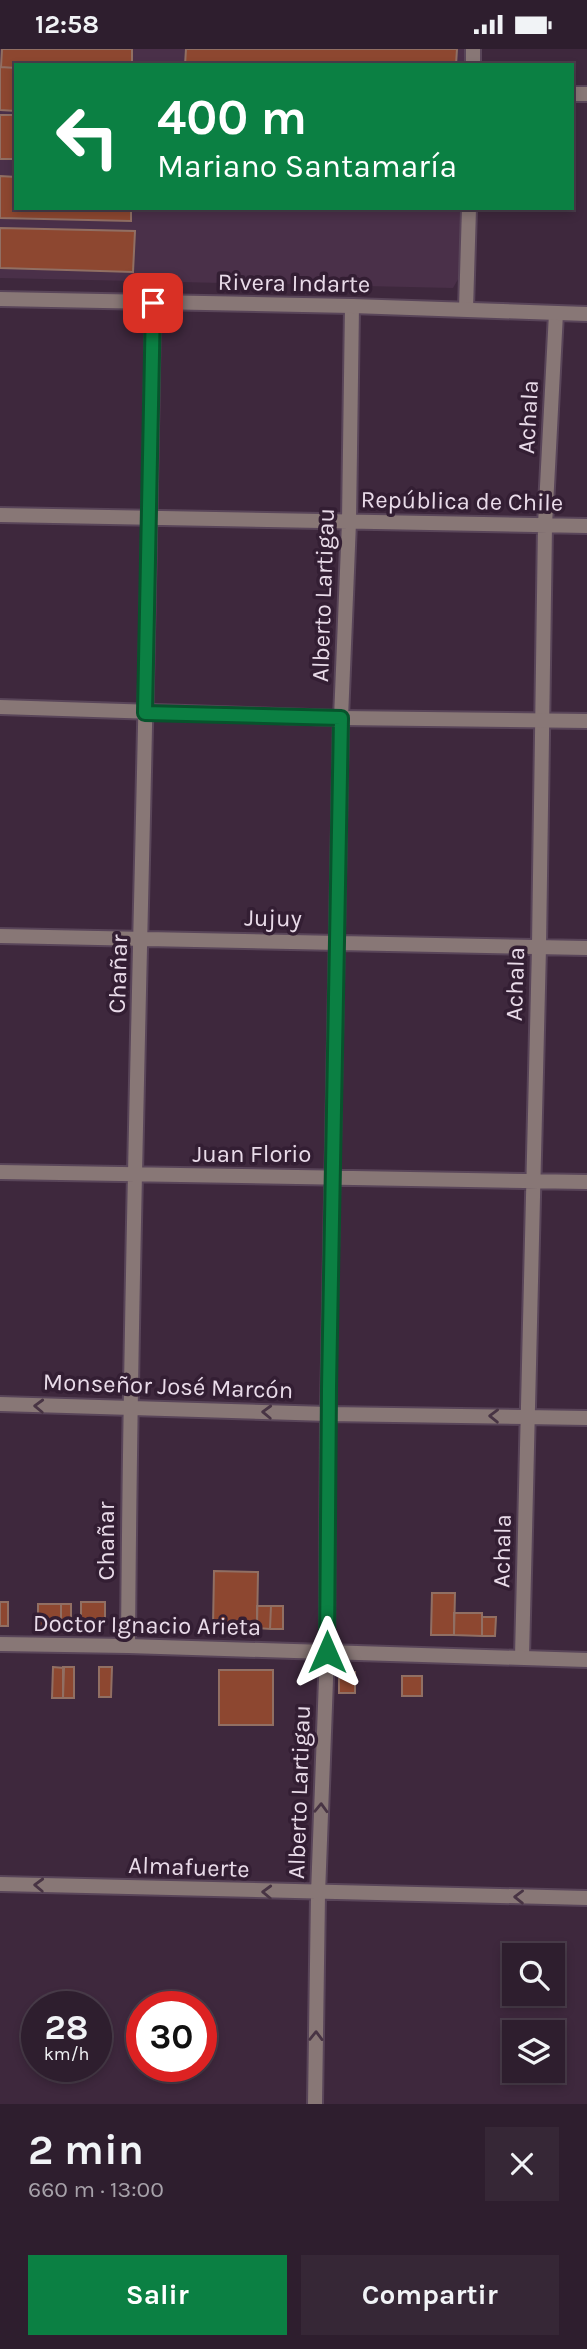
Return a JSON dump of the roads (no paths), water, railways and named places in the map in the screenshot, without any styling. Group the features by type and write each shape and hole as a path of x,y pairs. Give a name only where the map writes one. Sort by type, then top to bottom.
{"street":[{"path":"466,309 469,210"},
{"name":"Rivera Indarte","path":"0,299 587,314"},
{"name":"Chañar","path":"128,1646 134,1176 142,939 153,303"},
{"name":"Alberto Lartigau","path":"315,2104 318,1894 327,1652 328,1414 352,306"},
{"name":"Achala","path":"522,1657 539,947 545,525 556,313"},
{"name":"República de Chile","path":"0,515 587,526"},
{"path":"0,707 341,718 587,721"},
{"name":"Jujuy","path":"0,936 587,948"},
{"name":"Juan Florio","path":"0,1172 587,1182"},
{"name":"Monseñor José Marcón","path":"0,1404 328,1414 587,1418"},
{"name":"Doctor Ignacio Arieta","path":"0,1644 587,1660"},
{"name":"Almafuerte","path":"0,1884 318,1894 587,1898"}]}
